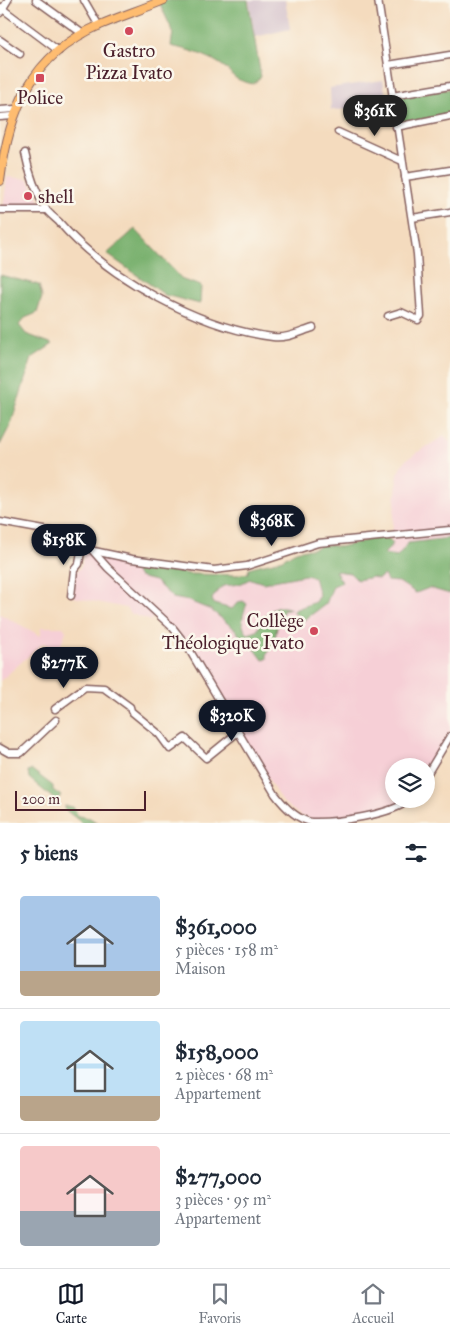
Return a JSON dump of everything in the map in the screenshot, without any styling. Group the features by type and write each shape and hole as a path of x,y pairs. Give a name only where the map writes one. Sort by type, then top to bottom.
{"main road":[{"path":"0,181 5,143 14,113 35,74 59,51 82,34 164,0"}],"street":[{"path":"8,0 1,10 59,51"},
{"path":"36,0 82,34"},
{"path":"84,0 99,26"},
{"path":"378,0 417,254 421,316 418,320 402,312 388,316"},
{"path":"0,40 20,54"},
{"path":"388,65 450,55"},
{"path":"392,96 450,86"},
{"path":"0,110 14,113"},
{"path":"0,117 14,113"},
{"path":"396,127 450,116"},
{"path":"338,132 402,161"},
{"path":"25,153 34,188 46,210 72,238 132,282 202,319 274,338 286,337 313,328"},
{"path":"405,177 450,170"},
{"path":"0,210 46,210"},
{"path":"412,218 450,212"},
{"path":"0,522 66,534 82,540 94,551 108,568 180,637 283,805 307,821 326,823 378,816 392,812 398,808"},
{"path":"94,551 132,559 214,570 246,566 318,544 450,530"},
{"path":"71,596 74,570 80,564 82,540"},
{"path":"55,709 85,687 104,688 130,706 131,711 159,734 170,749 185,738 206,758 238,732"},
{"path":"0,748 10,753 21,753 56,720"},
{"path":"435,761 450,736"}],"shaded area":[{"path":"249,0 285,0 290,29 255,37"},
{"path":"383,80 388,108 331,110 330,88"},
{"path":"7,177 28,179 44,208 3,209"},
{"name":"Collège Théologique Ivato","path":"444,436 450,442 450,731 435,758 385,758 385,808 394,808 326,820 313,820 301,816 285,804 277,794 189,645 153,613 151,621 130,613 126,608 73,597 76,573 82,565 84,547 86,546 99,559 103,556 142,566 189,574 237,575 391,544 398,473 407,459"},
{"path":"0,614 41,636 41,627 63,627 66,631 59,650 43,643 0,681"}],"green space":[{"path":"164,0 248,0 261,77 253,84 245,82 236,78 225,68 208,58 171,46 173,32 159,2"},
{"path":"450,89 450,114 400,124 396,97"},
{"path":"135,229 183,280 201,286 200,304 165,295 107,254"},
{"path":"0,275 39,285 42,297 37,313 25,318 19,325 26,334 53,344 32,358 11,424 0,445"},
{"path":"376,538 389,539 393,544 384,554 397,557 408,543 450,538 450,594 429,588 416,593 399,582 387,581 384,575 378,579 373,577 357,580 350,573 335,571 342,582 333,586 326,604 304,620 293,612 315,602 319,595 314,577 305,575 263,583 251,579 241,584 222,587 212,599 214,604 232,609 238,602 243,601 247,604 243,616 243,627 248,634 257,631 262,621 274,609 285,607 291,609 284,609 279,616 274,645 267,654 267,659 263,660 251,644 242,640 236,630 211,610 189,601 173,598 155,581 139,577 130,564 189,574 237,575 248,573 249,568 278,561 296,551 314,548 322,544 340,547"},
{"path":"32,770 53,786 53,790 61,796 56,801 29,778 28,772"},
{"path":"65,806 73,807 78,816 90,818 98,823 82,823 64,809"}],"place":[{"name":"Gastro Pizza Ivato","path":"129,31"},
{"name":"Police","path":"40,78"},
{"name":"shell","path":"28,196"},
{"name":"Collège Théologique Ivato","path":"314,631"}]}
